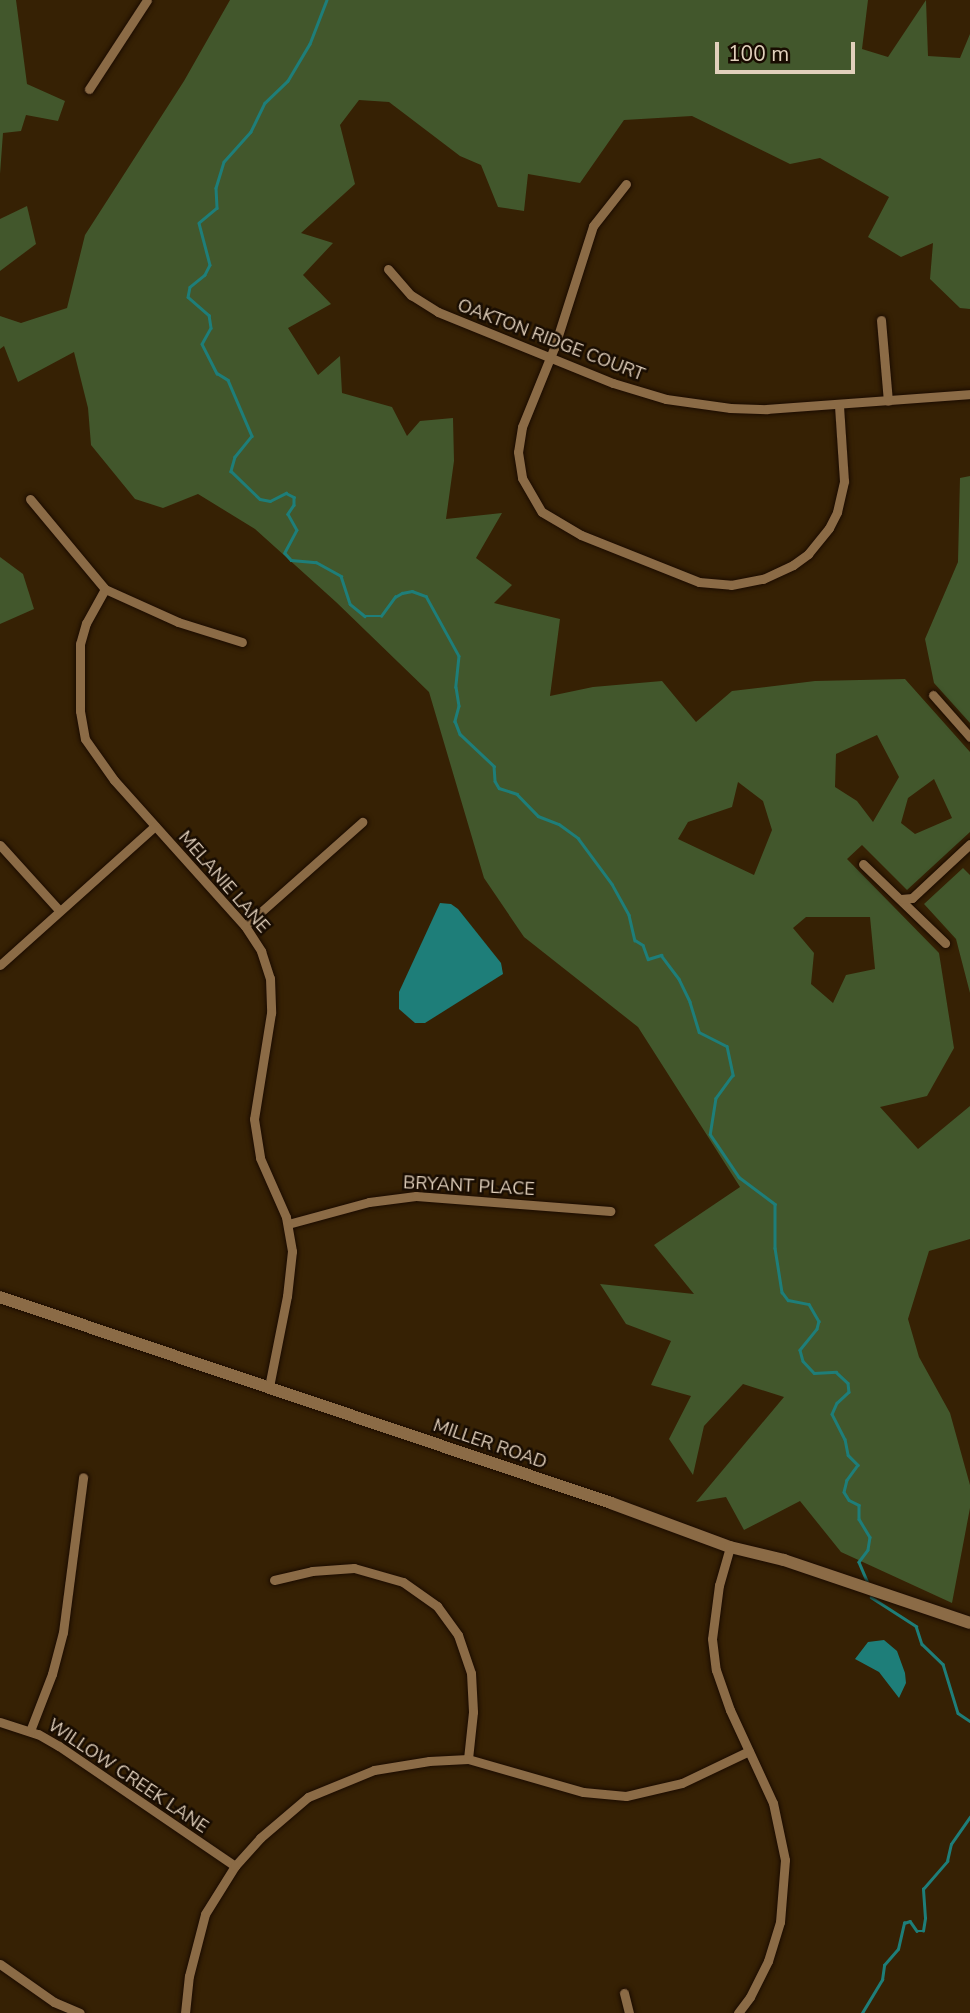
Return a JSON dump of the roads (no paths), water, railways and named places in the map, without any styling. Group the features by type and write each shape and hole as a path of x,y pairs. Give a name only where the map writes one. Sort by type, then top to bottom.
{"street":[{"path":"89,89 148,0"},
{"path":"626,184 593,226 550,358 519,440 522,478 534,502 553,521 569,530 682,576 713,584 745,584 780,572 808,554 825,534 837,512 844,481 839,405"},
{"name":"OAKTON RIDGE COURT","path":"388,269 411,295 428,308 639,392 694,404 767,409 970,394"},
{"path":"881,320 888,401"},
{"path":"30,499 105,589 178,622 242,642"},
{"name":"MELANIE LANE","path":"105,589 86,623 80,644 81,725 91,752 244,926 261,951 272,985 271,1013 255,1098 256,1139 265,1171 288,1224 291,1266 269,1387"},
{"path":"933,695 970,737"},
{"path":"244,926 362,822"},
{"path":"0,965 155,826"},
{"path":"901,899 912,898 970,844"},
{"path":"0,845 59,910"},
{"path":"863,864 945,943"},
{"name":"BRYANT PLACE","path":"288,1224 369,1202 416,1196 610,1211"},
{"name":"MILLER ROAD","path":"0,1297 611,1503 730,1547 784,1560 970,1623"},
{"path":"30,1731 52,1674 63,1632 83,1477"},
{"path":"730,1547 719,1585 712,1639 716,1670 749,1751 774,1803 781,1832 785,1877 780,1922 768,1961 750,1997 738,2013"},
{"path":"274,1580 312,1572 354,1568 403,1582 437,1606 458,1635 471,1673 472,1712 468,1759"},
{"name":"WILLOW CREEK LANE","path":"0,1722 30,1731 60,1746 235,1866"},
{"path":"185,2013 189,1976 205,1914 235,1866 260,1838 308,1797 374,1770 429,1761 468,1759 583,1792 617,1796 663,1789 749,1751"},
{"path":"0,1964 54,2002 80,2013"},
{"path":"624,1993 629,2013"}],"water":[{"path":"440,903 451,904 458,909 501,963 503,974 425,1023 415,1023 399,1009 399,992"},
{"path":"884,1640 897,1651 905,1673 906,1683 899,1698 879,1672 855,1659 868,1642"}],"waterway":[{"path":"327,0 310,44 288,81 265,103 251,132 224,162 216,188 217,208 199,223 210,265 205,275 190,287 188,297 209,315 211,328 202,344 217,373 228,380 252,436 235,457 231,471 260,499 270,501 286,493 294,497 294,505 288,514 297,530 285,553 291,560 316,562 341,576 350,604 365,616 381,616 395,597 402,593 412,591 426,596 459,656 456,687 459,706 455,721 460,734 494,766 495,781 499,788 517,794 538,816 559,824 578,838 612,884 629,915 635,940 643,945 648,959 661,955 679,979 690,1002 699,1032 727,1046 733,1075 716,1098 710,1134 739,1177 775,1204 775,1248 782,1292 788,1300 809,1304 819,1321 817,1329 800,1350 803,1361 814,1373 836,1372 848,1383 849,1392 837,1403 832,1414 845,1439 848,1455 858,1465 847,1480 844,1492 849,1500 859,1505 859,1519 870,1537 868,1550 859,1562 867,1581"},
{"path":"871,1597 916,1626 922,1644 943,1664 958,1713 970,1721"},
{"path":"862,2013 882,1980 884,1965 898,1949 904,1923 910,1921 917,1931 923,1931 923,1889 947,1861 951,1844 970,1817"}]}
